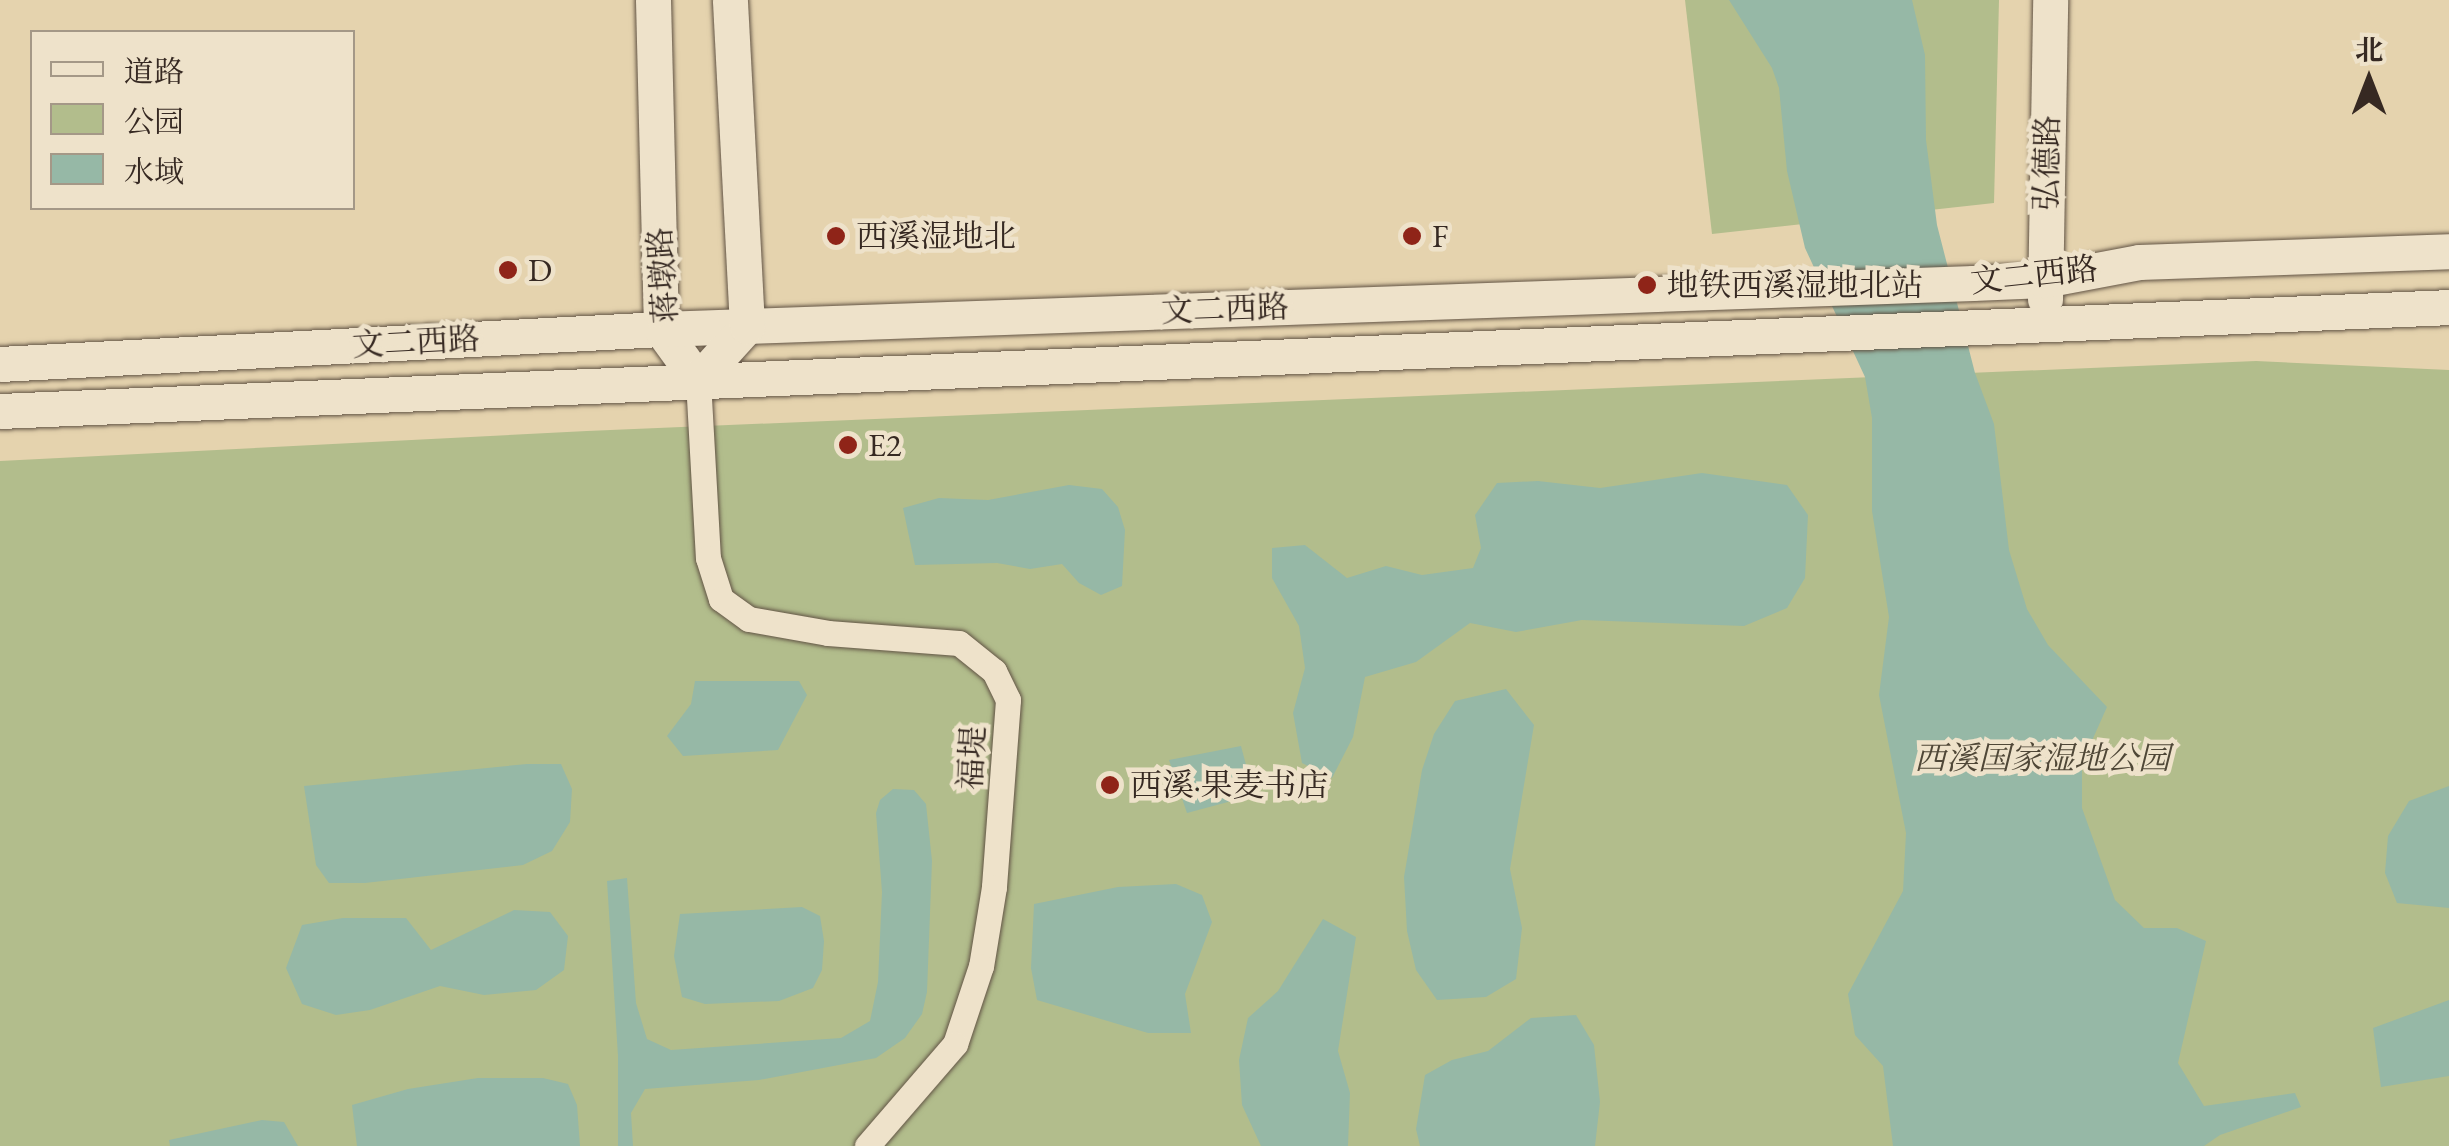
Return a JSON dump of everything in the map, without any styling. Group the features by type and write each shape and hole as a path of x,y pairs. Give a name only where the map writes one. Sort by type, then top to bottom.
{"main road":[{"name":"蒋墩路","path":"653,0 661,329 698,380 747,326"},
{"path":"730,0 747,326"},
{"name":"弘德路","path":"2047,326 2044,280 2050,0"},
{"name":"文二西路","path":"0,364 661,329 2044,280 2139,262 2449,251"},
{"name":"文二西路","path":"0,411 2449,307"}],"street":[{"name":"福堤","path":"698,380 708,558 720,600 750,619 828,633 959,643 994,671 1008,700 994,888 980,966 955,1044 868,1146"}],"green space":[{"path":"1685,0 1999,0 1994,203 1712,234"},
{"name":"西溪国家湿地公园","path":"2256,361 2449,370 2449,1146 0,1146 0,461 587,431"}],"water":[{"path":"1729,0 1912,0 1925,55 1926,140 1937,225 1975,373 1994,424 2009,550 2027,609 2048,645 2107,707 2082,763 2082,808 2115,900 2144,928 2177,928 2206,941 2178,1063 2204,1106 2295,1093 2301,1107 2220,1135 2204,1146 1893,1146 1883,1066 1855,1035 1848,994 1903,891 1906,833 1879,695 1889,617 1872,511 1872,418 1865,377 1805,248 1787,171 1779,88 1772,68"},
{"path":"1702,473 1787,485 1808,515 1805,578 1787,608 1744,626 1582,620 1516,632 1470,623 1416,662 1365,677 1353,737 1332,778 1302,763 1293,713 1305,668 1299,626 1272,578 1272,548 1305,545 1347,578 1386,566 1422,575 1473,568 1481,548 1475,515 1497,483 1538,481 1600,488"},
{"path":"1069,485 1102,489 1118,507 1125,530 1122,586 1101,595 1079,583 1062,564 1030,569 997,563 915,565 903,508 939,498 988,500"},
{"path":"695,681 799,681 807,695 778,750 683,756 667,736 691,704"},
{"path":"1506,689 1534,725 1510,869 1522,928 1516,979 1486,997 1437,1000 1416,970 1407,931 1404,877 1422,770 1434,734 1455,701"},
{"path":"1241,746 1254,795 1187,813 1169,760"},
{"path":"561,764 572,789 570,822 552,851 523,865 365,883 329,883 316,865 304,786"},
{"path":"2449,786 2449,908 2397,903 2385,873 2388,836 2409,801"},
{"path":"893,789 914,790 926,804 932,861 927,992 922,1014 905,1038 876,1058 759,1080 645,1089 631,1113 633,1146 618,1146 618,1056 607,881 627,878 636,1003 647,1039 671,1050 841,1038 870,1021 878,982 882,892 876,813 880,800"},
{"path":"1176,884 1202,895 1212,922 1185,994 1191,1033 1148,1033 1037,1000 1031,968 1034,904 1118,887"},
{"path":"802,907 820,916 824,941 822,970 813,988 779,1001 705,1004 682,997 674,956 680,914"},
{"path":"514,910 550,912 568,936 564,970 536,990 484,995 440,986 370,1010 336,1015 302,1004 286,968 302,925 343,918 406,918 431,950"},
{"path":"1323,919 1356,937 1338,1051 1350,1093 1348,1146 1261,1146 1242,1105 1239,1060 1248,1018 1278,991"},
{"path":"2449,1000 2449,1076 2381,1087 2373,1028"},
{"path":"1576,1015 1594,1045 1600,1102 1595,1146 1420,1146 1416,1129 1425,1075 1452,1060 1488,1051 1531,1018"},
{"path":"478,1078 543,1078 568,1084 577,1105 580,1146 357,1146 352,1105 408,1089"},
{"path":"262,1120 284,1122 298,1146 170,1146 169,1140"}],"place":[{"name":"西溪湿地北","path":"836,236"},
{"name":"F","path":"1412,236"},
{"name":"D","path":"508,270"},
{"name":"地铁西溪湿地北站","path":"1647,285"},
{"name":"E2","path":"848,445"},
{"name":"西溪·果麦书店","path":"1110,785"}]}
